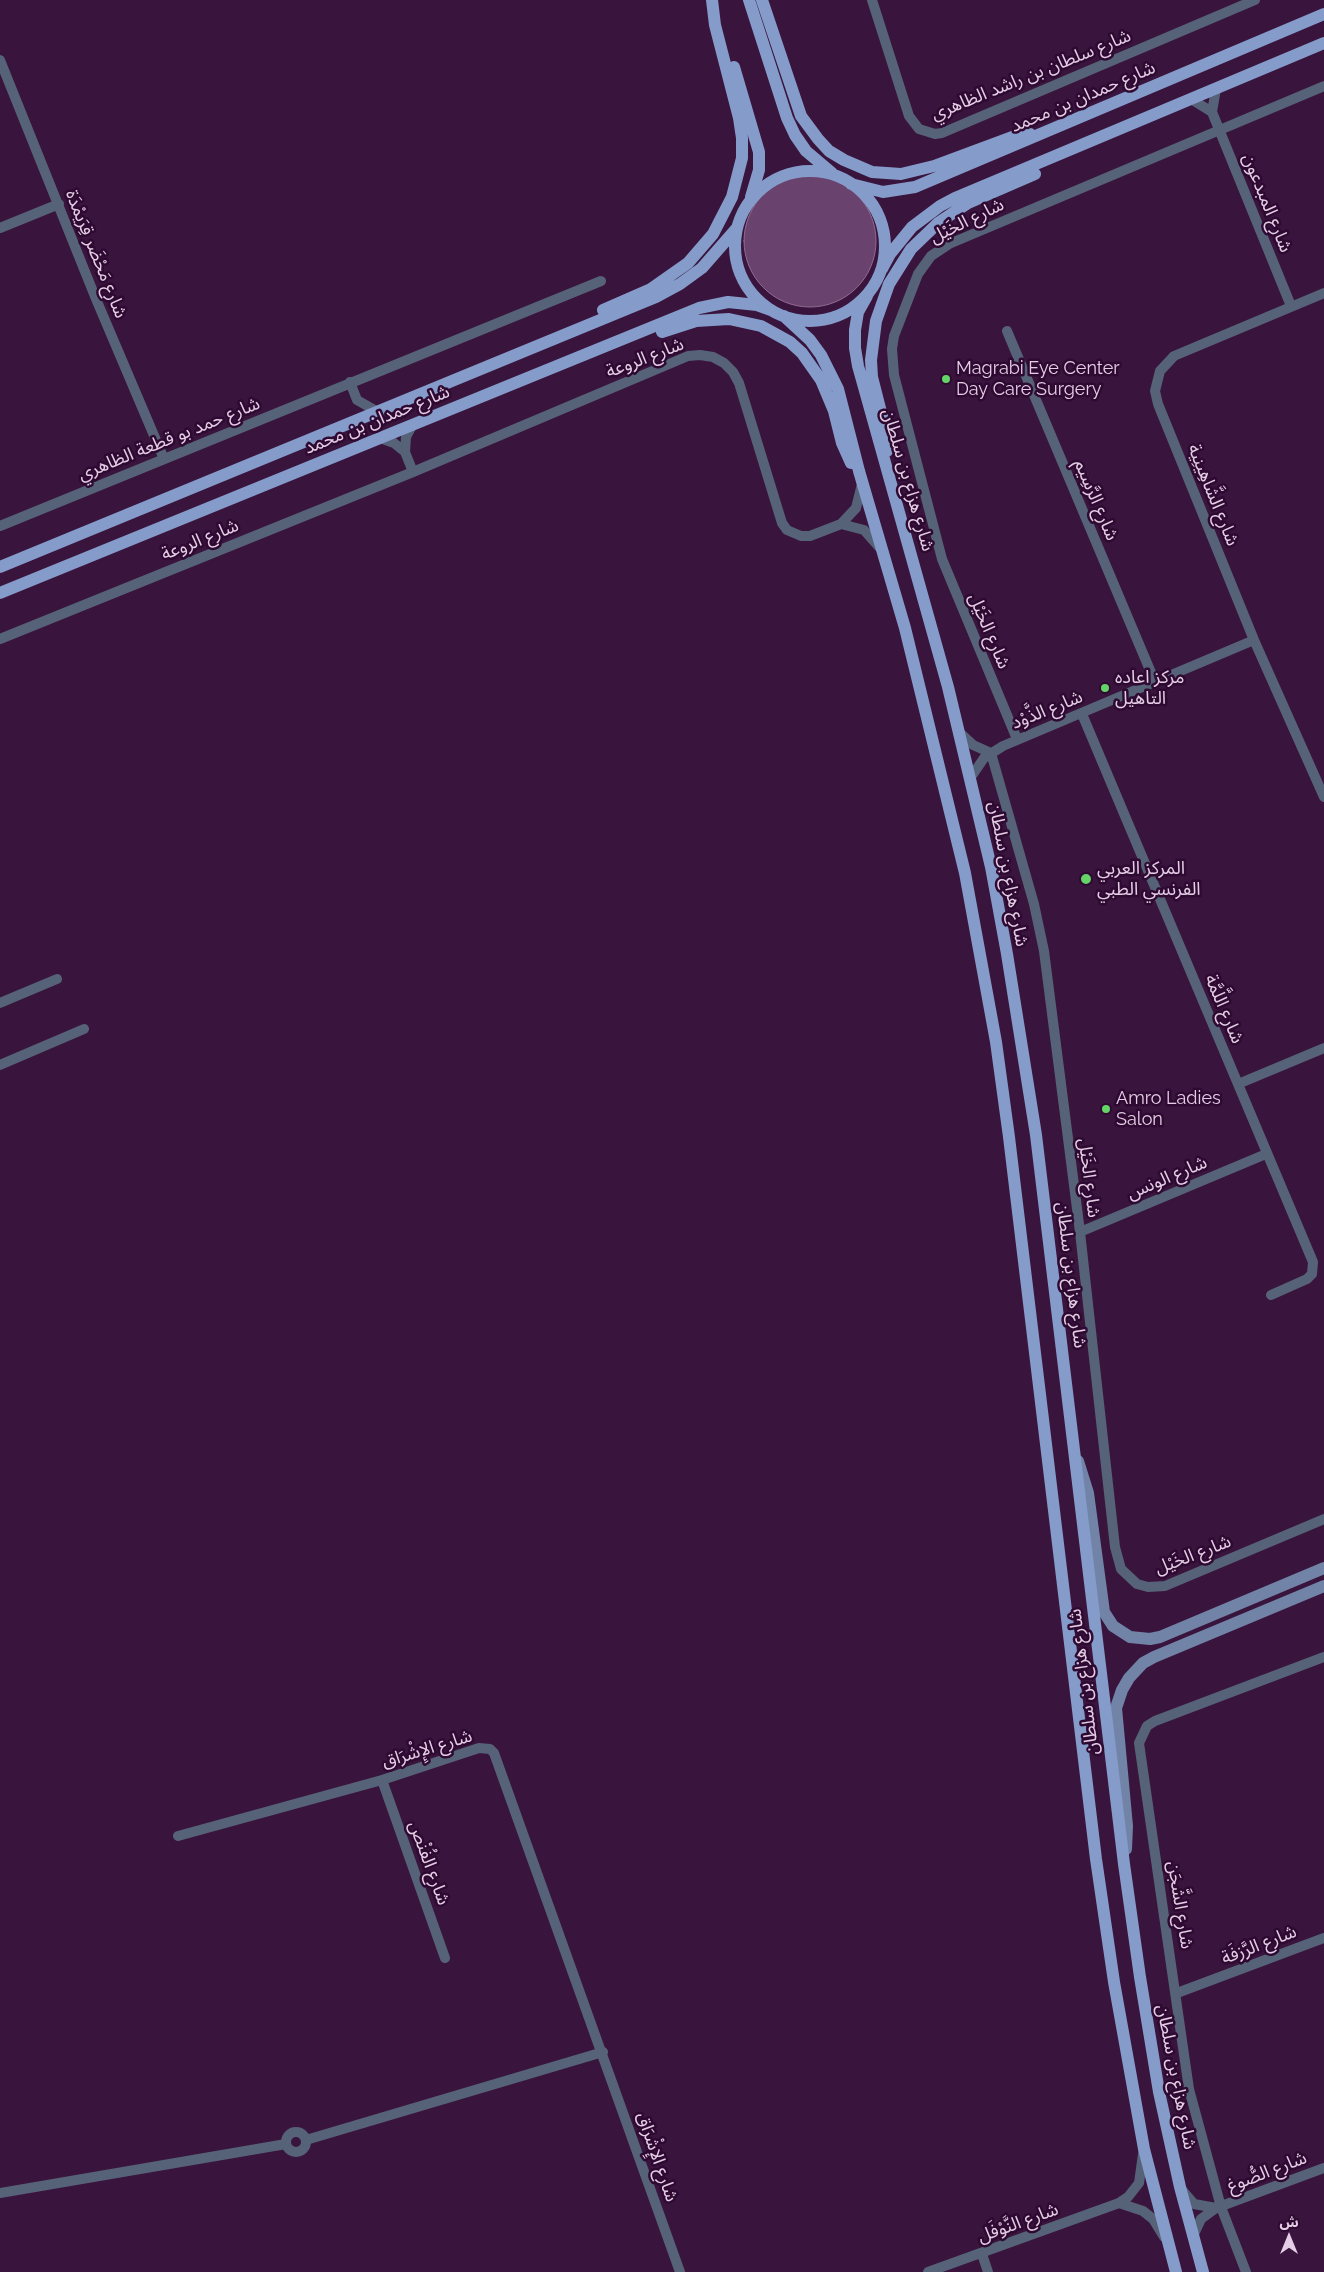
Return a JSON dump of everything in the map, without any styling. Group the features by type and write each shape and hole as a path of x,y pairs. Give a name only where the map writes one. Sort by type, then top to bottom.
{"main road":[{"path":"713,0 759,152 759,170 755,188 737,228 735,251 740,274 753,295 771,310 784,316 806,321 828,319 849,310 866,296 890,254 912,227 940,206 1324,43"},
{"path":"537,348 561,330 651,289 672,276 701,249 724,216 739,178 742,138 739,118 715,25 713,0"},
{"path":"749,0 787,118 795,135 806,151 836,176 851,184 866,196 877,212 884,230 885,250 882,269"},
{"path":"762,0 801,116 829,151 858,167 887,174 915,172 1012,137 1048,132"},
{"name":"شارع حمدان بن محمد","path":"851,184 875,191 899,191 914,187 1324,14"},
{"path":"885,464 887,441 872,377 872,340 881,302 889,284 911,249 938,224 968,203 1111,141 1135,123"},
{"path":"747,205 758,192 771,182 786,175 820,172 836,176"},
{"name":"شارع حمدان بن محمد","path":"0,567 537,348 656,297 680,284 712,259 737,228"},
{"name":"شارع هزاع بن سلطان","path":"866,296 858,312 854,348 959,731 1002,925 1029,1087 1051,1249 1124,1864 1159,2092 1180,2187 1203,2272"},
{"name":"شارع حمدان بن محمد","path":"0,593 713,304 743,302 771,310"},
{"name":"شارع هزاع بن سلطان","path":"784,316 810,340 831,371 838,389 885,557 944,783 964,873 996,1042 1036,1350 1096,1859 1114,1982 1144,2149 1176,2272"},
{"path":"547,370 588,362 696,321 729,319 761,326 790,342 813,366 828,395 844,447 851,462 861,476"}],"street":[{"name":"شارع سلطان بن راشد الظاهري","path":"872,0 909,116 919,129 935,134 1255,0"},
{"name":"شارع مَحْضَر قِرَيمْدَة","path":"0,60 96,298 164,459"},
{"name":"شارع الخَيْل","path":"1017,739 942,559 894,375 892,349 898,323 923,265 939,249 1324,86"},
{"path":"1191,99 1212,112 1216,89"},
{"name":"شارع المبدعون","path":"1212,112 1291,306"},
{"path":"0,228 59,204"},
{"name":"شارع حمد بو قطعة الظاهري","path":"0,526 601,281"},
{"name":"شارع الشَّاهِينِية","path":"1324,293 1174,356 1164,365 1155,384 1158,404 1254,640 1324,795"},
{"name":"شارع الرَّسِيم","path":"1007,331 1155,682"},
{"name":"شارع الروعة","path":"0,639 413,472 688,356 713,357 724,363 733,372 739,383 782,523 787,530 801,536 810,536 841,524 856,508 861,476"},
{"path":"350,382 357,400 352,424"},
{"path":"357,400 378,412"},
{"path":"413,424 406,437 405,452 413,472"},
{"path":"380,438 394,443 405,452"},
{"path":"841,524 864,530 875,540 885,557"},
{"name":"شارع الذَّوْد","path":"970,777 978,763 991,753 1017,739 1082,714 1254,640"},
{"name":"شارع اللَّمَّة","path":"1082,714 1313,1262 1314,1268 1307,1279 1271,1295"},
{"path":"959,731 973,745 991,753"},
{"name":"شارع الخَيْل","path":"991,753 1034,904 1044,951 1080,1232 1115,1547 1119,1564 1128,1577 1148,1587 1165,1586 1324,1520"},
{"path":"0,1003 57,979"},
{"path":"0,1065 84,1029"},
{"path":"1238,1084 1324,1048"},
{"name":"شارع الونس","path":"1080,1232 1266,1154"},
{"path":"1074,1453 1088,1493 1104,1612 1113,1626 1130,1637 1150,1639 1165,1635 1324,1568"},
{"path":"1124,1864 1127,1826 1116,1708 1122,1690 1129,1678 1144,1663 1154,1657 1324,1586"},
{"name":"شارع الشَّجَن","path":"1246,2272 1219,2207 1189,2090 1180,2034 1177,1994 1139,1742 1147,1726 1155,1721 1324,1657"},
{"name":"شارع الإِشْرَاق","path":"178,1836 382,1780 479,1748 484,1748 494,1753 603,2052 680,2272"},
{"name":"شارع الفُنْص","path":"382,1780 445,1958"},
{"name":"شارع الرَّزفَة","path":"1177,1994 1324,1938"},
{"path":"0,2193 286,2144 290,2151 297,2152 306,2147 306,2140 603,2052"},
{"name":"شارع النَّوْفَل","path":"928,2272 1120,2203 1128,2197 1138,2183 1144,2149"},
{"name":"شارع الصُّوغ","path":"1193,2236 1201,2219 1219,2207 1324,2168"},
{"name":"شارع الصُّوغ","path":"1180,2187 1194,2204 1219,2207"},
{"path":"1120,2203 1143,2211 1153,2219 1167,2242"},
{"path":"982,2254 988,2272"}],"shaded area":[{"path":"810,175 835,180 846,186 856,195 865,205 871,216 876,241 871,266 865,277 856,287 846,296 835,302 810,307 785,302 774,296 764,287 755,277 749,266 744,241 749,216 755,205 764,195 774,186 785,180"}],"place":[{"name":"Magrabi Eye Center Day Care Surgery","path":"946,379"},
{"name":"مركز اعاده التاهيل","path":"1105,688"},
{"name":"المركز العربي الفرنسي الطبي","path":"1086,879"},
{"name":"Amro Ladies Salon","path":"1106,1109"}]}
